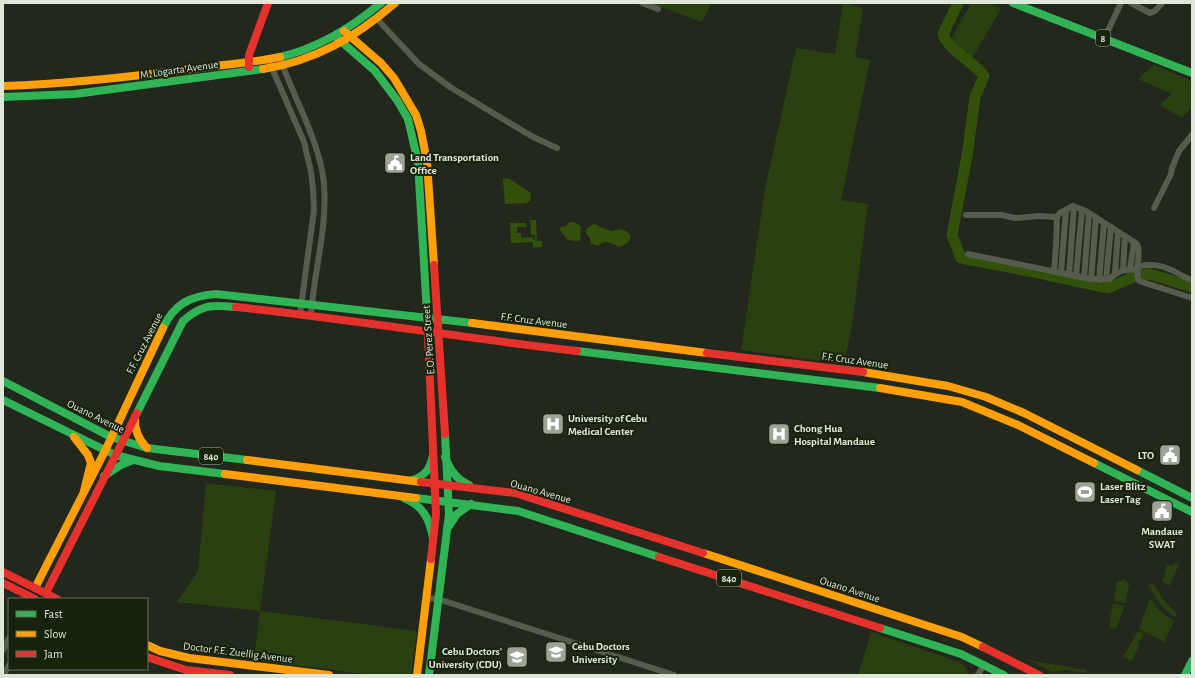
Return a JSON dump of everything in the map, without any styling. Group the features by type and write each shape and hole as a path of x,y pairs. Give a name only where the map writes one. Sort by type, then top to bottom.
{"main road":[{"path":"250,71 248,55 268,3"},
{"name":"M. Logarta Avenue","path":"3,86 84,82 279,57 299,52 335,36 361,19 381,3"},
{"name":"M. Logarta Avenue","path":"3,97 93,92 250,71 282,65 314,56 343,42 377,19 395,3"},
{"name":"8","path":"1013,3 1192,73"},
{"name":"E.O. Perez Street","path":"344,31 381,63 394,78 405,95 416,115 421,131 427,162 439,334 449,514 438,599 436,630 429,675"},
{"name":"E.O. Perez Street","path":"335,36 379,76 397,100 408,120 416,147 424,254 436,514 417,675"},
{"path":"420,186 429,185"},
{"name":"F.F. Cruz Avenue","path":"35,588 111,437 164,324 175,309 186,300 200,295 216,294 437,318 865,372 948,386 986,397 1024,413 1192,498"},
{"path":"3,572 35,588 44,596 183,321 192,313 201,308 214,305 311,315 439,334 870,386 906,391 962,402 1018,425 1192,512"},
{"name":"Ouano Avenue","path":"3,381 111,437 147,448 447,486 515,493 962,637 1039,675"},
{"name":"840","path":"3,400 104,451 133,460 170,468 448,501 518,511 961,654 1004,675"},
{"path":"135,417 135,431 142,444 147,448"},
{"path":"72,434 88,455 91,463 84,491"},
{"path":"410,481 427,473 430,469 433,455"},
{"path":"445,457 457,479 470,486 481,489"},
{"path":"104,476 114,469 133,460"},
{"path":"394,495 410,501 422,509 430,523 433,539"},
{"path":"447,529 457,514 471,504"},
{"path":"660,556 663,541"},
{"path":"3,583 32,598"},
{"name":"Doctor F.E. Zuellig Avenue","path":"148,645 160,651 189,658 329,675"},
{"name":"Doctor F.E. Zuellig Avenue","path":"148,657 186,670 230,675"},
{"path":"1185,675 1192,661"}],"street":[{"path":"642,3 658,9"},
{"path":"1104,39 1120,3"},
{"path":"1131,3 1150,13 1155,11 1162,3"},
{"path":"377,19 419,64 450,87 520,129 557,148"},
{"path":"279,57 313,140 322,171 324,211 311,315"},
{"path":"268,59 306,148 313,189 314,210 300,314"},
{"path":"1154,208 1171,174 1179,151 1192,135"},
{"path":"1069,275 1074,207"},
{"path":"966,214 1001,215 1015,218 1039,216 1057,217 1066,210 1074,207 1096,218 1137,244 1139,249 1135,273"},
{"path":"1062,274 1066,210"},
{"path":"1076,276 1082,210"},
{"path":"1084,278 1089,214"},
{"path":"1054,272 1057,217"},
{"path":"1091,279 1096,218"},
{"path":"1099,280 1104,223"},
{"path":"1106,279 1111,227"},
{"path":"1115,273 1118,232"},
{"path":"1123,270 1125,236"},
{"path":"1056,246 1101,247"},
{"path":"968,254 1062,274 1099,280 1110,278 1115,273 1123,270 1135,273 1141,282 1192,298"},
{"path":"1135,273 1142,266 1166,267 1182,277 1192,280"},
{"name":"F.F. Cruz Avenue","path":"32,598 35,588"},
{"path":"427,598 438,599 674,675"},
{"path":"3,650 8,640"},
{"path":"978,675 984,664"}],"shaded area":[{"path":"649,3 711,3 702,22"},
{"path":"843,3 863,8 855,57 870,60 841,200 868,204 852,325 844,364 741,350 765,189 796,48 835,54"},
{"path":"971,3 989,3 1001,9 971,60 950,41"},
{"path":"1154,65 1192,81 1192,107 1182,118 1160,105 1172,94 1138,79"},
{"path":"508,178 531,193 530,201 526,203 505,204 503,179"},
{"path":"530,220 536,220 537,241 542,241 542,247 533,248 533,242 511,243 510,223 526,223 526,227 517,227 517,233 521,233 521,238 533,237 533,240 535,240 535,235 531,235"},
{"path":"571,222 576,223 581,227 580,240 568,240 559,229 562,226 565,227"},
{"path":"594,224 611,231 620,229 623,230 630,234 630,240 618,247 608,242 603,242 598,246 590,243 590,238 586,233 587,228"},
{"path":"206,483 276,491 260,611 177,602 198,571"},
{"path":"1176,563 1179,565 1169,586 1162,582 1167,564 1171,566"},
{"path":"1123,579 1129,584 1126,603 1114,601 1117,581 1122,581"},
{"path":"1153,583 1165,602 1177,614 1175,617 1163,607 1153,594 1148,584"},
{"path":"1150,598 1158,609 1174,621 1164,642 1139,629"},
{"path":"1113,603 1125,606 1116,628 1109,627"},
{"path":"260,611 417,631 411,675 373,675 254,660"},
{"path":"1138,631 1144,634 1142,640 1140,639 1132,661 1123,657"},
{"path":"871,632 959,662 967,669 968,675 858,675"},
{"path":"1027,659 1087,670 1085,673 1065,670 1052,672"}],"waterway":[{"path":"958,3 943,34 950,46 984,76 975,97 967,156 952,235 961,258 1108,288 1133,277 1150,274 1192,287"}],"traffic: fast":[{"path":"280,57 321,43 346,29 381,3"},
{"path":"1013,3 1192,73"},
{"path":"335,36 375,71 397,100 408,119 418,162 427,314"},
{"path":"3,97 75,94 263,69"},
{"path":"163,328 172,313 184,303 198,297 216,294 472,323"},
{"path":"137,413 183,321 196,311 208,307 236,307"},
{"path":"577,351 880,388"},
{"path":"3,381 111,437 147,448 247,460"},
{"path":"3,400 115,455 159,466 225,474"},
{"path":"429,675 449,514 445,434"},
{"path":"413,480 427,471 433,455"},
{"path":"445,457 454,474 460,480 469,485"},
{"path":"104,476 121,465 133,460"},
{"path":"1094,463 1192,512"},
{"path":"1137,470 1192,498"},
{"path":"404,498 411,501 421,509 428,519 433,539"},
{"path":"416,498 518,511 659,557"},
{"path":"447,529 457,514 471,504"},
{"path":"880,628 961,654 1004,675"},
{"path":"1185,675 1192,661"}],"traffic: slow":[{"path":"263,69 300,60 334,46 365,27 395,3"},
{"path":"344,31 381,63 394,78 416,115 421,131 427,162 434,265"},
{"path":"3,86 105,79 244,63 280,57"},
{"path":"472,323 707,353"},
{"path":"35,588 105,451 163,328"},
{"path":"863,372 948,386 986,397 1024,413 1137,470"},
{"path":"880,388 962,402 1018,425 1094,463"},
{"path":"135,417 137,434 147,448"},
{"path":"74,437 88,455 91,463 84,491"},
{"path":"247,460 421,482"},
{"path":"225,474 416,498"},
{"path":"703,553 962,637 983,647"},
{"path":"417,675 431,559"},
{"path":"148,645 160,651 189,658 329,675"}],"traffic: jam":[{"path":"249,67 249,55 268,3"},
{"path":"434,265 445,434"},
{"path":"236,307 577,351"},
{"path":"427,314 436,514 431,559"},
{"path":"707,353 863,372"},
{"path":"46,593 137,413"},
{"path":"421,482 515,493 703,553"},
{"path":"659,557 880,628"},
{"path":"3,572 55,598"},
{"path":"3,583 33,598"},
{"path":"983,647 1039,675"},
{"path":"148,657 186,670 230,675"}],"place":[{"name":"Land Transportation Office","path":"395,163"},
{"name":"University of Cebu Medical Center","path":"553,424"},
{"name":"Chong Hua Hospital Mandaue","path":"779,434"},
{"name":"LTO","path":"1170,455"},
{"name":"Laser Blitz Laser Tag","path":"1085,492"},
{"name":"Mandaue SWAT","path":"1162,511"},
{"name":"Cebu Doctors University","path":"556,652"},
{"name":"Cebu Doctors' University (CDU)","path":"517,657"}]}
